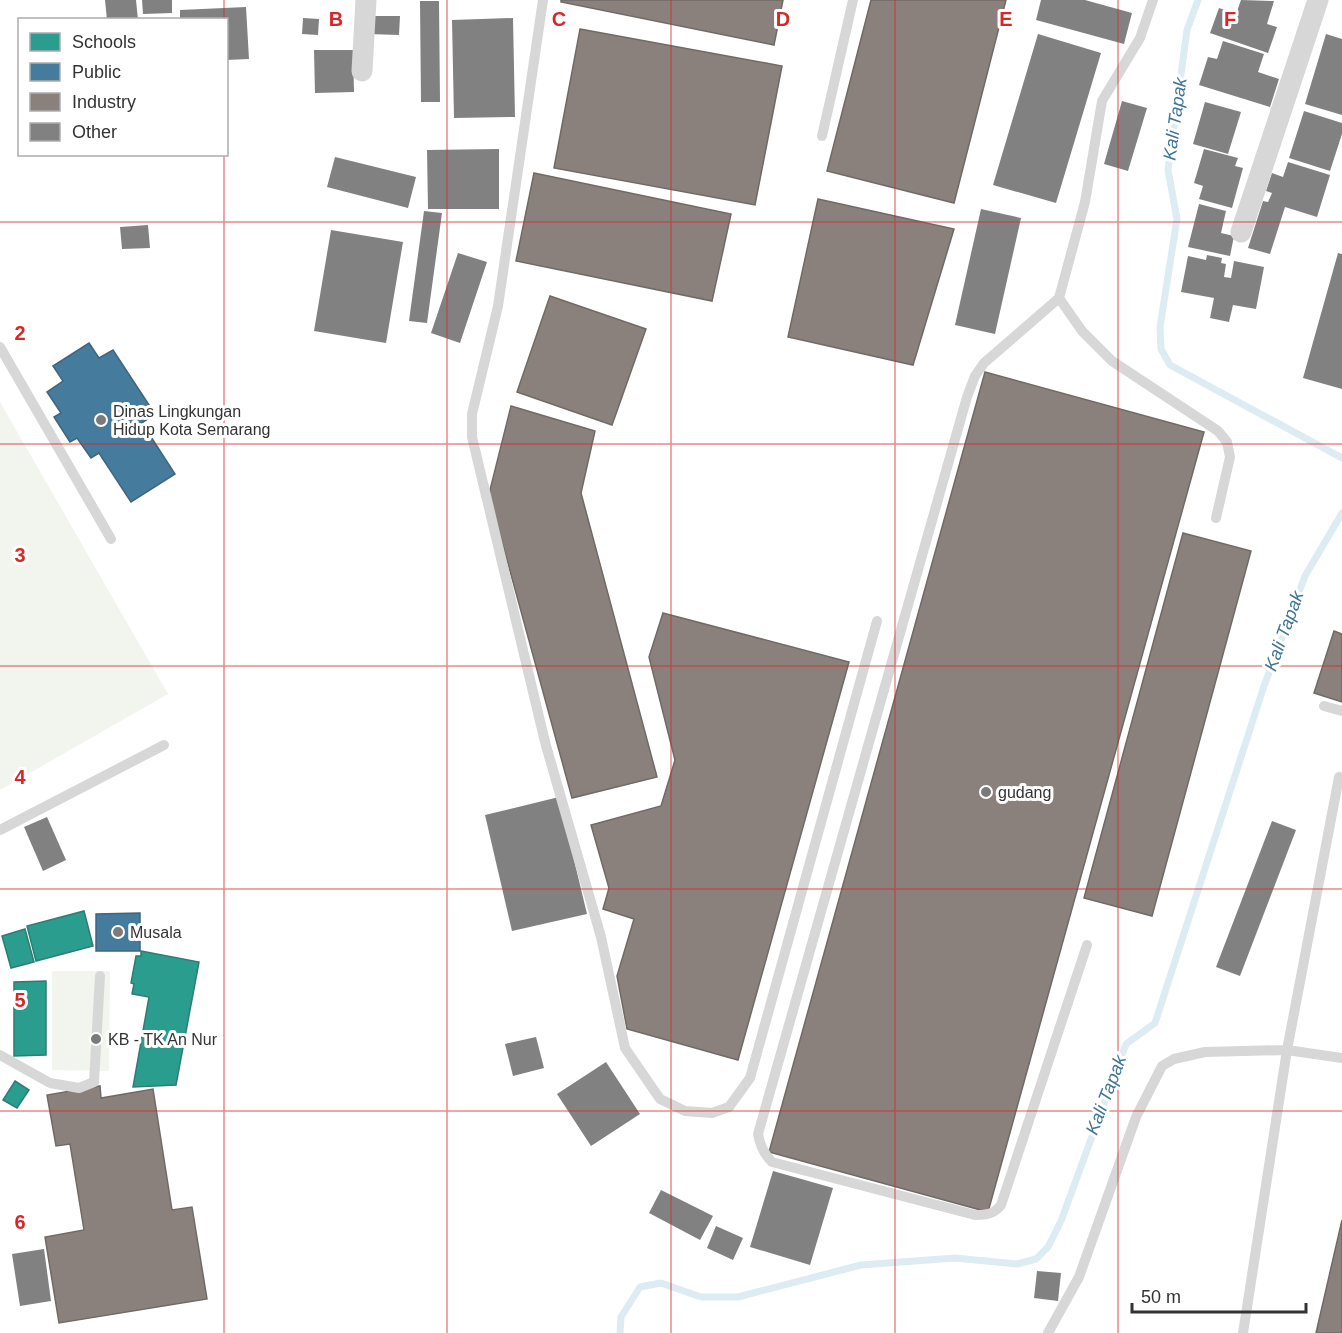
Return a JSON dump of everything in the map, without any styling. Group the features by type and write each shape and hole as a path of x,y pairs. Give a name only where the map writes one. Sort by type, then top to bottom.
{"street":[{"path":"362,71 366,0"},
{"path":"1241,232 1318,0"}],"lane":[{"path":"543,0 498,306 472,414 472,437 545,742 601,937 625,1048 660,1099 685,1111 712,1113 729,1107 750,1078 877,621"},
{"path":"822,135 854,0"},
{"path":"1087,945 1001,1205 995,1212 975,1215 772,1162 765,1156 758,1134 967,397 975,376 984,363 1059,298 1085,202 1102,100 1140,38 1153,0"},
{"path":"1059,298 1082,331 1112,361 1218,431 1227,442 1230,457 1216,518"},
{"path":"0,347 4,363 111,539"},
{"path":"1324,706 1342,711"},
{"path":"0,830 164,745"},
{"path":"1243,1333 1287,1050 1339,777 1342,778"},
{"path":"0,1055 50,1083 79,1088 94,1082 100,976"},
{"path":"1048,1333 1079,1277 1136,1117 1162,1066 1174,1059 1205,1052 1287,1050 1342,1058"}],"shaded area":[{"path":"0,402 168,694 0,790"},
{"path":"52,971 110,971 109,1071 52,1070"}],"building: Schools":[{"path":"84,911 93,946 36,961 27,926"},
{"path":"25,929 34,962 11,968 2,936"},
{"path":"141,951 199,962 176,1085 133,1087 149,997 132,994 134,984 131,983 136,956 141,956"},
{"path":"46,981 46,1055 14,1056 14,982"},
{"path":"15,1081 29,1090 17,1108 3,1100"}],"building: Public":[{"name":"Dinas Lingkungan Hidup Kota Semarang","path":"89,343 99,358 113,350 155,414 142,423 175,474 131,502 99,453 91,458 77,438 70,442 54,417 61,413 47,392 63,381 53,366"},
{"name":"Musala","path":"140,913 140,951 96,951 96,914"}],"building: Industry":[{"path":"561,0 783,0 774,45 561,2"},
{"path":"871,0 1006,0 954,203 827,171"},
{"path":"580,29 782,66 755,205 554,168"},
{"path":"534,173 731,214 712,301 516,261"},
{"path":"818,199 954,229 913,365 788,337"},
{"path":"550,296 646,329 612,425 517,392"},
{"name":"gudang","path":"985,372 1204,432 988,1212 769,1152"},
{"path":"511,406 595,431 581,493 657,777 572,798 489,494"},
{"path":"1183,533 1251,551 1152,916 1084,898"},
{"path":"663,613 849,662 738,1060 627,1029 617,976 634,919 603,909 609,888 591,825 661,806 675,760 649,657"},
{"path":"1334,631 1342,634 1342,702 1314,693"},
{"path":"100,1086 101,1098 153,1089 172,1210 192,1207 207,1299 59,1323 45,1237 84,1230 70,1144 56,1146 47,1095"},
{"path":"1342,1220 1342,1333 1316,1333"}],"building: Other":[{"path":"105,0 136,0 138,18 107,18"},
{"path":"142,0 172,0 172,13 143,14"},
{"path":"1041,0 1085,0 1132,13 1124,44 1036,20"},
{"path":"1241,0 1274,1 1267,24 1277,27 1268,53 1210,33 1219,8 1236,14"},
{"path":"420,1 439,1 440,102 421,102"},
{"path":"246,7 249,59 228,60 228,18 180,18 180,10"},
{"path":"368,16 400,16 399,35 368,34"},
{"path":"303,18 319,19 318,35 302,34"},
{"path":"513,18 515,117 454,118 452,20"},
{"path":"1038,34 1101,53 1056,203 993,185"},
{"path":"1326,34 1342,39 1342,115 1305,104"},
{"path":"1223,41 1264,54 1258,72 1279,79 1270,107 1199,85 1208,57 1217,59"},
{"path":"314,50 353,50 354,92 315,93"},
{"path":"1122,101 1147,108 1128,171 1104,164"},
{"path":"1205,102 1241,112 1228,154 1193,144"},
{"path":"1304,111 1342,123 1342,134 1330,171 1289,158"},
{"path":"499,149 499,209 428,209 427,150"},
{"path":"1204,149 1238,158 1235,166 1243,168 1232,208 1199,199 1203,186 1194,183"},
{"path":"335,157 416,177 408,208 327,187"},
{"path":"1288,162 1330,175 1317,217 1285,207 1270,254 1248,248 1263,201 1268,202 1272,193 1266,191 1272,173 1283,177"},
{"path":"1199,204 1226,211 1221,233 1234,236 1230,256 1188,247"},
{"path":"981,209 1021,218 995,334 955,325"},
{"path":"424,211 442,213 427,323 409,321"},
{"path":"148,225 150,248 122,249 120,227"},
{"path":"331,230 403,242 386,343 314,331"},
{"path":"458,253 487,262 460,343 431,333"},
{"path":"1338,253 1342,254 1342,389 1303,378"},
{"path":"1207,255 1222,258 1221,263 1226,264 1224,277 1231,278 1234,261 1264,267 1256,309 1233,305 1229,322 1210,318 1214,298 1181,292 1188,256 1206,260"},
{"path":"559,797 587,914 512,931 485,815"},
{"path":"47,817 66,860 43,871 24,827"},
{"path":"1272,821 1296,830 1240,976 1216,967"},
{"path":"536,1037 544,1068 513,1076 505,1044"},
{"path":"606,1062 640,1114 591,1146 557,1094"},
{"path":"773,1171 833,1188 810,1265 750,1247"},
{"path":"661,1190 713,1216 700,1240 649,1213"},
{"path":"716,1226 743,1238 733,1260 707,1248"},
{"path":"44,1249 51,1301 20,1306 12,1254"},
{"path":"1037,1271 1061,1273 1058,1301 1034,1298"}],"waterway":[{"name":"Kali Tapak","path":"1198,0 1187,30 1168,170 1177,219 1160,327 1161,349 1170,365 1342,458"},
{"name":"Kali Tapak","path":"620,1333 621,1317 640,1287 661,1283 701,1297 738,1297 861,1265 955,1258 1017,1264 1036,1259 1048,1247 1061,1221 1126,1044 1155,1023 1264,686 1305,576 1342,513"}],"place":[{"name":"Dinas Lingkungan Hidup Kota Semarang","path":"101,420"},
{"name":"gudang","path":"986,792"},
{"name":"Musala","path":"118,932"},
{"name":"KB - TK An Nur","path":"96,1039"}]}
